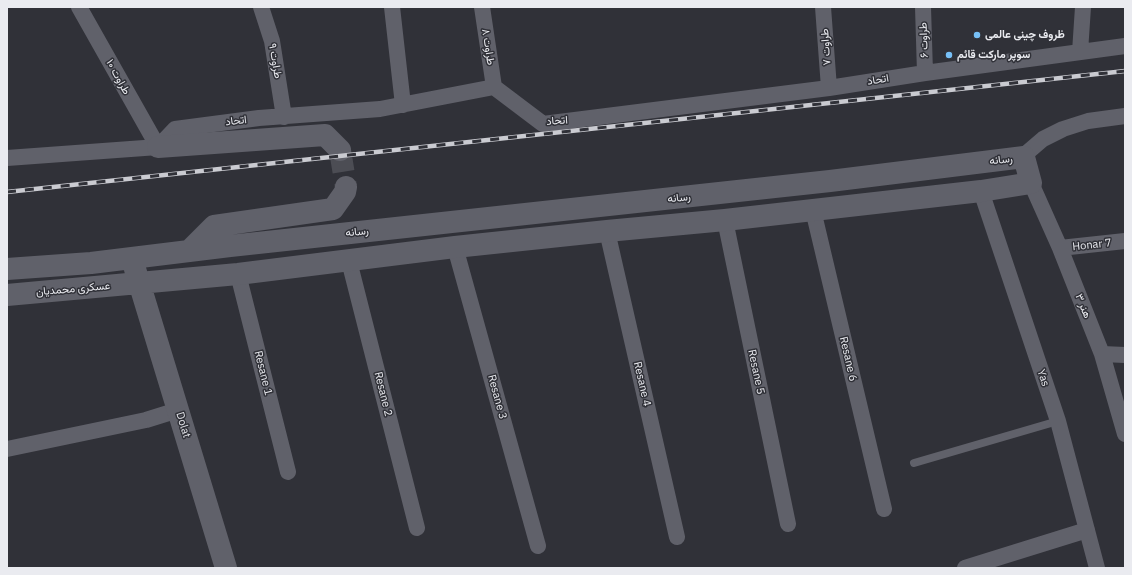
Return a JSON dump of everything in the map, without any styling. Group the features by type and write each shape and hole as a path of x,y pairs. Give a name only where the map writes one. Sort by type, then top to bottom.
{"street":[{"name":"طراوت ۱۰","path":"79,7 158,147"},
{"name":"طراوت ۹","path":"261,7 272,41 284,117"},
{"path":"392,7 403,105"},
{"name":"طراوت ۸","path":"482,7 494,87"},
{"name":"طراوت ۷","path":"823,7 829,88"},
{"name":"طراوت ۶","path":"923,7 926,73"},
{"path":"1080,52 1083,7"},
{"name":"اتحاد","path":"158,147 175,129 259,118 380,109 494,87 543,124 829,88 926,73 1125,46"},
{"path":"1022,157 1043,139 1063,129 1088,121 1125,116"},
{"path":"7,158 325,135 340,150"},
{"name":"رسانه","path":"131,259 189,250 830,182 1022,157 1024,157 1031,183"},
{"path":"139,283 238,274 455,247 725,220 981,191 1031,183"},
{"name":"هنر ۳","path":"1031,183 1060,248 1102,354 1125,434"},
{"path":"189,250 214,226 332,209 345,192 346,187"},
{"name":"Yas","path":"981,191 1058,421 1097,568"},
{"name":"Resane 6","path":"812,210 884,509"},
{"name":"Resane 5","path":"725,220 788,524"},
{"name":"Resane 4","path":"607,231 677,537"},
{"name":"Honar 7","path":"1060,248 1125,241"},
{"name":"Resane 3","path":"455,247 538,546"},
{"path":"7,269 131,259"},
{"name":"Dolat","path":"131,259 226,568"},
{"name":"Resane 2","path":"349,261 417,528"},
{"name":"Resane 1","path":"238,274 288,472"},
{"name":"عسکری محمدیان","path":"7,295 139,283"},
{"path":"1102,354 1125,355"},
{"path":"7,449 146,420 178,410"},
{"path":"965,568 1087,530"}],"lane":[{"path":"914,463 1058,421"}],"tunnel":[{"path":"340,150 346,187"}],"railway":[{"path":"7,192 1125,71"}],"place":[{"name":"ظروف چینی عالمی","path":"977,35"},
{"name":"سوپر مارکت قائم","path":"949,55"}]}
